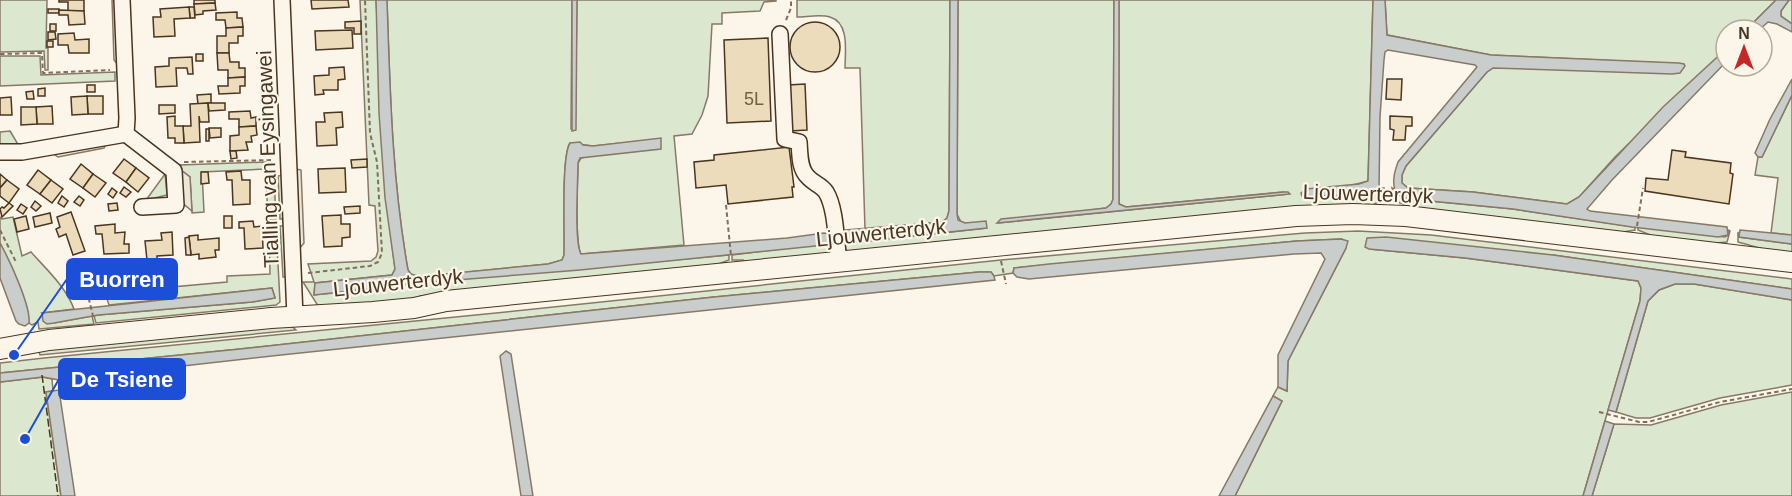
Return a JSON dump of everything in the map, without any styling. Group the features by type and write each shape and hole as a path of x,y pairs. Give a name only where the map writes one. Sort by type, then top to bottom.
{"main road":[{"name":"Ljouwerterdyk","path":"0,349 49,340 384,311 446,301 1296,216 1353,214 1406,216 1792,262"}],"street":[{"path":"122,0 126,134"},
{"name":"Tialling van Eysingawei","path":"282,0 295,317"},
{"path":"780,34 785,140 799,142 802,168 808,178 826,192 831,204 839,261"},
{"path":"0,152 22,152 126,134 174,171 176,205 142,207"}],"path":[{"path":"307,273 370,266 378,262 382,253 376,162 370,133 365,0"},
{"path":"780,34 792,0"},
{"path":"0,54 42,53 43,73 125,70"},
{"path":"171,169 177,162 289,160"},
{"path":"1636,228 1643,188"},
{"path":"726,205 731,256"},
{"path":"0,230 16,262"},
{"path":"1000,260 1006,284"},
{"path":"76,263 84,279 93,318"},
{"path":"1599,412 1648,422 1720,402 1792,389"}],"green space":[{"path":"0,0 47,0 48,70 45,70 44,51 0,52"},
{"path":"360,0 376,0 395,269 392,275 315,283 314,295 397,287 411,274 408,270 395,169 387,0 572,0 571,129 575,130 577,0 776,0 764,2 760,11 722,13 722,24 712,24 708,96 702,115 692,134 674,136 684,245 581,254 577,211 578,163 581,158 661,139 593,146 570,143 565,163 564,255 562,260 548,264 430,276 431,282 729,255 729,260 713,266 420,296 417,299 320,309 303,282 314,282 308,264 371,261 376,257 378,251 375,206 369,205"},
{"path":"797,0 950,0 949,211 943,222 865,229 860,68 845,68 846,46 841,25 830,17 797,17"},
{"path":"958,0 1114,0 1113,200 1111,204 1106,208 998,223 1289,194 1283,192 1126,207 1119,204 1119,0 1373,0 1368,181 1307,197 1368,195 1384,188 1382,200 1367,208 851,253 845,249 844,236 852,243 987,228 961,222 957,214"},
{"path":"1385,0 1776,0 1758,18 1714,18 1714,61 1615,157 1579,197 1567,204 1473,192 1408,188 1402,183 1402,175 1406,166 1487,72 1493,68 1684,64 1491,55 1387,35"},
{"path":"1789,0 1792,0 1792,24 1781,16 1781,11"},
{"path":"0,56 40,56 41,75 115,72 115,81 0,86"},
{"path":"1792,95 1792,235 1771,233 1778,178 1755,175 1758,157 1762,157"},
{"path":"10,131 19,146 0,146 0,132"},
{"path":"266,162 266,169 202,172 204,212 192,213 190,177 177,167 179,165"},
{"path":"165,174 167,195 146,200"},
{"path":"274,175 276,220 268,220 266,176"},
{"path":"283,175 284,219 280,219 278,176"},
{"path":"1392,188 1409,199 1513,209 1635,227 1635,230 1617,233 1418,210 1395,201"},
{"path":"0,217 2,219 13,217 22,256 31,252 61,286 74,309 42,313 54,323 92,316 94,324 39,329 38,322 32,325 29,323 27,308 14,272 0,243"},
{"path":"269,226 276,226 280,302 276,305 96,323 94,316 98,315 275,298 272,288 109,305 105,293 227,282 227,276 270,274"},
{"path":"280,226 285,226 287,277 283,277"},
{"path":"1638,227 1725,237 1728,235 1728,230 1730,231 1727,242 1704,244 1660,239 1638,230"},
{"path":"1358,231 1431,235 1792,279 1792,289 1553,255 1369,249 1465,258 1638,281 1641,288 1640,301 1583,496 1235,496 1282,401 1273,396 1278,387 1287,391 1288,361 1346,248 1342,239 1297,241 1014,268 1013,273 994,276 991,272 979,272 714,297 0,373 0,363 44,358 1001,260 1305,233"},
{"path":"1738,232 1739,237 1792,244 1792,256 1738,242"},
{"path":"829,243 831,248 827,254 747,263 743,260 732,260 732,255"},
{"path":"1675,284 1694,284 1792,300 1792,385 1720,398 1650,418 1636,418 1616,412 1648,301 1659,290"},
{"path":"288,323 296,330 40,355 38,348"},
{"path":"43,377 52,379 53,391 46,392 61,496 0,496 0,382"},
{"path":"1792,392 1792,496 1592,496 1614,424 1651,425 1721,405"}],"shaded area":[{"path":"112,0 116,0 119,66 114,60"},
{"path":"376,0 387,0 398,203 408,270 411,274 418,276 420,283 314,295 315,283 392,275 395,269 385,198 379,113"},
{"path":"572,0 577,0 576,130 572,131"},
{"path":"950,0 958,0 957,214 958,220 965,223 986,221 987,228 847,243 843,232 845,230 942,222 947,218 949,211"},
{"path":"1114,0 1119,0 1119,204 1126,207 1284,192 1290,194 997,223 1001,219 1106,208 1111,204 1113,199"},
{"path":"1373,0 1385,0 1387,35 1491,55 1679,63 1685,66 1680,73 1672,74 1493,68 1487,72 1406,166 1402,175 1402,183 1408,188 1473,192 1567,204 1579,197 1663,107 1714,60 1714,74 1587,209 1727,227 1728,235 1718,237 1632,227 1513,209 1409,199 1400,195 1396,192 1394,185 1398,162 1477,67 1388,50 1385,52 1384,60 1380,117 1379,191 1368,195 1302,196 1301,193 1306,189 1359,184 1368,181"},
{"path":"1776,0 1789,0 1781,11 1781,16 1792,24 1792,32 1774,23 1774,18 1758,18"},
{"path":"1792,79 1792,95 1762,157 1758,157 1755,153"},
{"path":"661,138 661,149 580,158 577,225 581,254 824,233 829,234 829,243 580,270 431,282 430,276 434,275 548,264 562,260 564,255 565,163 570,143 580,142 583,145 593,146"},
{"path":"107,142 104,148 58,157 52,153"},
{"path":"177,167 190,177 192,211 180,201"},
{"path":"296,169 301,170 304,243 299,249"},
{"path":"1740,230 1792,235 1792,244 1739,237"},
{"path":"1386,237 1553,255 1792,289 1792,300 1694,284 1675,284 1659,290 1648,301 1616,412 1608,410 1640,301 1641,288 1638,281 1365,247 1367,238"},
{"path":"1341,239 1348,241 1346,248 1288,361 1287,391 1278,387 1278,355 1325,259 1321,253 1029,279 1017,277 1013,273 1014,268 1049,264"},
{"path":"0,243 14,271 27,306 29,323 25,326 16,321 0,278"},
{"path":"991,272 995,280 59,380 43,377 0,382 0,373 714,297"},
{"path":"272,288 275,298 252,302 98,315 47,324 43,321 42,313"},
{"path":"506,351 511,354 533,496 521,496 500,356"},
{"path":"59,390 75,496 61,496 46,392"},
{"path":"1273,396 1282,401 1235,496 1219,496"},
{"path":"1605,421 1614,424 1592,496 1583,496"}],"building":[{"path":"59,0 84,0 84,11 68,12 68,2 59,2"},
{"path":"194,0 215,0 215,3 194,4"},
{"path":"311,0 348,0 349,7 312,9"},
{"path":"215,3 216,10 203,11 203,14 195,15 194,4"},
{"path":"189,7 194,7 195,18 190,18"},
{"path":"189,7 190,18 174,19 175,36 154,37 153,17 161,17 160,9"},
{"path":"48,9 59,9 59,13 48,13"},
{"path":"59,10 84,11 85,24 69,25 68,15 59,15"},
{"path":"237,12 237,18 242,18 243,27 226,28 225,20 216,20 216,13"},
{"path":"361,21 361,34 354,34 354,28 345,28 345,22"},
{"path":"815,22 824,24 835,33 840,47 838,56 829,67 815,72 806,70 795,61 790,47 792,38 801,27"},
{"path":"50,24 56,24 56,31 50,31"},
{"path":"243,27 243,36 238,36 238,43 229,43 229,53 217,53 217,36 226,36 226,28"},
{"path":"352,30 353,48 316,50 315,31"},
{"path":"48,32 55,32 56,39 48,40"},
{"path":"74,33 75,40 89,39 89,53 69,53 68,45 58,45 58,34"},
{"path":"768,38 771,121 727,123 724,40"},
{"path":"47,41 53,41 53,47 47,47"},
{"path":"217,53 229,53 230,62 239,62 239,68 245,68 245,77 228,78 228,70 218,70"},
{"path":"196,54 203,54 203,61 196,61"},
{"path":"192,57 193,74 188,74 187,68 176,68 177,86 156,87 155,67 169,66 169,58"},
{"path":"344,67 345,79 338,80 338,90 323,90 324,94 315,95 314,76 329,75 329,68"},
{"path":"245,77 245,86 240,86 240,93 219,94 218,86 228,86 228,78"},
{"path":"1387,79 1402,79 1401,100 1386,99"},
{"path":"805,84 807,130 790,131 788,85"},
{"path":"87,85 95,85 95,92 87,92"},
{"path":"45,88 45,96 38,96 38,89"},
{"path":"33,91 34,99 27,99 26,92"},
{"path":"211,94 211,103 198,104 197,95"},
{"path":"87,96 103,96 103,114 88,114"},
{"path":"87,96 88,114 72,115 71,97"},
{"path":"11,97 12,115 0,115 0,98"},
{"path":"208,103 209,122 200,122 199,116 200,142 184,143 183,126 191,126 190,104"},
{"path":"208,103 225,103 225,110 209,111"},
{"path":"159,105 175,105 175,113 159,114"},
{"path":"52,106 53,124 37,124 36,107"},
{"path":"21,107 36,107 37,124 21,125"},
{"path":"250,111 251,118 256,117 256,126 239,127 239,119 229,119 229,112"},
{"path":"342,112 343,127 336,128 337,145 317,146 316,122 325,122 324,113"},
{"path":"175,116 175,126 183,126 184,143 175,143 175,138 168,138 167,117"},
{"path":"1390,116 1412,117 1412,126 1406,126 1405,140 1393,140 1394,130 1390,129"},
{"path":"256,126 257,135 251,136 252,142 246,142 248,150 230,151 230,136 239,135 239,127"},
{"path":"209,128 221,128 221,137 210,138"},
{"path":"206,129 209,129 209,141 206,141"},
{"path":"789,147 793,197 728,204 726,185 696,188 694,162 714,160 714,155"},
{"path":"1672,150 1686,152 1685,157 1731,163 1730,173 1733,174 1729,204 1645,191 1646,178 1668,180"},
{"path":"230,151 236,151 237,158 231,159"},
{"path":"124,159 136,168 126,182 113,173"},
{"path":"367,159 367,167 352,168 351,160"},
{"path":"81,164 93,174 83,188 70,179"},
{"path":"136,168 149,178 138,192 126,182"},
{"path":"345,168 346,192 319,193 318,169"},
{"path":"38,170 51,180 40,194 27,185"},
{"path":"241,171 242,180 250,180 250,204 233,205 232,180 227,180 226,172"},
{"path":"201,172 208,172 209,183 201,184"},
{"path":"0,174 7,180 0,188"},
{"path":"93,174 106,183 95,197 83,188"},
{"path":"7,180 19,189 9,203 0,196 0,188"},
{"path":"51,180 63,189 52,203 40,194"},
{"path":"124,187 131,192 126,197 120,193"},
{"path":"112,188 117,192 113,198 108,194"},
{"path":"62,196 68,201 64,207 58,203"},
{"path":"79,196 84,200 80,206 74,202"},
{"path":"35,201 41,206 36,211 31,207"},
{"path":"9,203 13,206 2,217 0,209"},
{"path":"117,203 118,210 109,211 108,204"},
{"path":"21,204 27,208 23,214 17,210"},
{"path":"360,206 360,213 345,214 344,207"},
{"path":"71,212 85,251 73,255 66,234 59,237 56,229 60,227 57,217"},
{"path":"50,213 52,223 35,227 33,217"},
{"path":"341,215 341,224 350,224 350,237 342,238 342,246 324,247 322,216"},
{"path":"26,216 29,229 17,232 14,219"},
{"path":"224,216 232,216 232,228 224,228"},
{"path":"253,221 254,227 262,226 263,248 245,249 244,228 239,228 239,222"},
{"path":"115,224 115,233 125,232 124,244 129,244 129,253 104,254 102,234 96,234 95,226"},
{"path":"172,232 173,255 157,256 157,259 147,260 145,241 162,240 161,233"},
{"path":"198,235 198,240 219,238 219,250 215,250 216,257 199,259 199,254 191,255 189,236"},
{"path":"189,237 191,255 186,255 185,238"}],"fence":[{"path":"42,375 58,496"}],"place":[{"name":"Buorren","path":"14,355"},
{"name":"De Tsiene","path":"25,439"}]}
